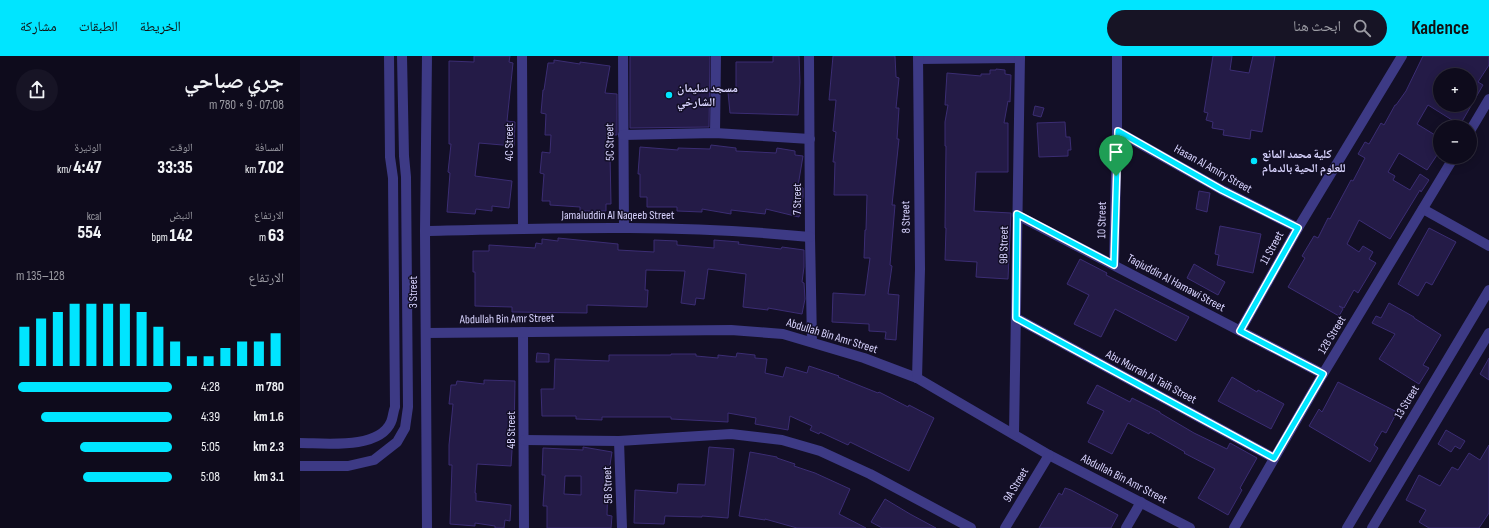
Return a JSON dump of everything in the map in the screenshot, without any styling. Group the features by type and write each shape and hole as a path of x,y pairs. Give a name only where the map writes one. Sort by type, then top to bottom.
{"street":[{"path":"300,443 349,443 375,438 385,431 391,423 395,407 393,178 390,157 389,56"},
{"path":"300,466 348,466 374,460 397,442 405,428 408,407 406,177 404,156 402,56"},
{"name":"3 Street","path":"427,56 425,231 427,528"},
{"name":"4C Street","path":"522,56 523,228"},
{"name":"5C Street","path":"623,56 624,228"},
{"path":"715,134 716,56"},
{"name":"7 Street","path":"809,56 812,342"},
{"name":"10 Street","path":"1114,265 1118,131 1117,56"},
{"name":"11 Street","path":"1240,331 1298,228 1402,56"},
{"path":"918,58 1020,57"},
{"name":"9B Street","path":"1014,434 1020,57"},
{"name":"8 Street","path":"917,378 920,269 918,58"},
{"path":"1477,120 1489,99"},
{"name":"Hasan Al Amiry Street","path":"1118,131 1222,190 1298,228"},
{"path":"623,135 715,134 810,139"},
{"name":"12B Street","path":"1234,528 1323,374 1450,164"},
{"path":"1423,209 1489,246"},
{"name":"Taqiuddin Al Hamawi Street","path":"1017,214 1323,374"},
{"name":"Jamaluddin Al Naqeeb Street","path":"425,231 523,228 681,228 757,232 810,237"},
{"name":"13 Street","path":"1347,528 1489,290"},
{"name":"Abu Murrah Al Taifi Street","path":"1016,318 1274,458"},
{"name":"Abdullah Bin Amr Street","path":"426,333 731,330 783,334 864,358 917,378 1049,455 1190,528"},
{"name":"4B Street","path":"523,332 524,528"},
{"path":"1372,528 1489,333"},
{"path":"524,440 619,441 732,434 782,440 820,451 870,474 971,528"},
{"path":"375,438 397,442"},
{"name":"5B Street","path":"619,441 622,528"},
{"name":"9A Street","path":"1005,528 1049,455"},
{"path":"1126,528 1141,502"}],"building":[{"path":"474,56 510,56 509,62 513,63 507,121 515,122 514,146 479,143 475,176 512,181 509,208 492,206 492,211 476,209 475,214 447,212 450,173 448,172 451,144 449,144 449,61 474,62"},
{"name":"مسجد سليمان الشارخي","path":"630,56 710,56 709,127 630,128"},
{"path":"773,56 799,56 800,82 798,115 730,113 728,92 736,93 736,62 773,62"},
{"path":"833,56 895,56 896,77 899,78 896,108 899,108 897,139 899,139 892,205 895,205 890,265 892,266 888,294 899,295 896,340 885,339 886,332 869,331 869,324 832,322 833,293 865,295 870,258 864,258 867,195 834,195 835,162 833,162 836,132 833,131 836,100 829,100"},
{"path":"1213,56 1232,56 1230,70 1249,73 1253,56 1275,56 1262,132 1251,130 1250,139 1223,135 1224,130 1212,128 1213,122 1206,120 1208,113 1204,112"},
{"path":"1423,56 1489,56 1489,65 1478,82 1483,85 1477,95 1477,68 1433,68 1433,108 1428,105 1417,124 1433,134 1433,161 1427,170 1399,153 1388,172 1395,176 1393,180 1410,190 1420,174 1429,180 1421,192 1420,190 1390,239 1359,220 1347,244 1359,252 1363,246 1373,252 1369,259 1376,263 1358,293 1354,290 1344,308 1339,306 1343,309 1339,316 1288,287 1305,258 1302,256 1314,236 1318,238 1351,180 1353,181 1365,158 1358,154 1365,142 1369,144 1381,123 1384,125 1406,91"},
{"path":"554,60 580,64 580,62 610,66 605,93 617,94 617,135 609,135 608,154 610,154 611,204 606,204 606,211 580,211 580,207 550,205 550,201 542,201 544,174 540,173 542,152 550,153 551,135 545,135 546,114 541,113 543,90 548,63 554,63"},
{"path":"990,70 1005,70 1005,74 1011,75 1010,102 1008,101 1004,123 1008,123 1008,172 976,172 974,211 1011,213 1008,279 976,277 977,262 945,260 945,122 948,105 945,105 947,73 981,76 981,74 990,74"},
{"path":"1035,106 1044,108 1041,117 1033,115"},
{"path":"1439,112 1467,112 1463,120 1452,120"},
{"path":"1065,122 1066,137 1070,137 1071,150 1068,150 1068,156 1039,157 1037,123"},
{"path":"711,145 736,148 736,151 776,153 777,148 795,151 795,155 803,156 798,186 803,188 803,197 799,217 766,209 765,214 731,210 731,214 702,209 702,212 677,211 677,207 647,207 647,197 640,197 640,174 638,174 640,147 678,150 678,148 710,149"},
{"path":"1199,191 1210,193 1207,212 1196,209"},
{"path":"1220,226 1261,234 1253,273 1217,265 1219,255 1215,254"},
{"path":"1429,228 1456,242 1432,285 1426,282 1418,296 1398,284"},
{"path":"558,238 618,244 618,250 654,252 654,240 677,241 677,245 714,248 714,240 739,242 738,244 781,249 782,247 804,250 802,282 804,283 805,299 802,314 768,308 768,310 743,307 746,274 708,269 704,299 696,298 695,305 681,303 685,271 646,270 645,290 648,290 647,307 587,305 587,313 512,312 512,307 475,306 475,272 473,272 473,251 489,251 489,245 535,248 536,243 542,244 542,239 558,241"},
{"path":"1080,259 1107,273 1106,275 1189,317 1176,341 1115,309 1101,337 1074,324 1089,295 1067,284"},
{"path":"1194,264 1225,282 1218,295 1187,278"},
{"path":"1389,303 1441,335 1423,365 1429,368 1419,384 1379,359 1395,334 1372,323 1376,316 1381,318"},
{"path":"537,353 549,354 549,362 536,362"},
{"path":"737,353 755,355 755,358 767,359 765,373 783,377 786,367 807,373 809,366 839,376 838,377 878,393 879,392 934,418 909,471 850,442 848,445 820,432 819,434 810,430 812,426 790,416 788,430 755,424 756,418 728,413 728,422 671,419 671,417 602,417 602,420 576,419 576,416 542,416 541,389 554,389 555,359 609,361 609,355 671,354 696,354 696,356 718,358 718,355 736,357"},
{"path":"1489,358 1489,380 1480,374"},
{"path":"1232,377 1257,392 1258,390 1284,404 1271,429 1218,401"},
{"path":"484,380 515,381 514,435 511,466 477,464 475,493 476,501 511,505 510,521 505,520 504,528 495,528 495,526 475,523 475,526 450,524 452,465 449,465 449,445 453,404 449,404 451,385 456,385 457,381 484,384"},
{"path":"1338,382 1397,412 1386,433 1382,431 1374,445 1378,448 1370,462 1309,426 1319,409 1322,412"},
{"path":"1097,385 1130,402 1132,398 1160,412 1194,433 1227,449 1230,443 1257,458 1240,488 1242,490 1228,515 1198,498 1215,469 1184,453 1185,452 1150,432 1149,434 1128,423 1112,454 1088,442 1104,411 1087,403"},
{"path":"1446,430 1465,441 1460,449 1455,446 1451,452 1438,444"},
{"path":"1489,445 1489,513 1479,528 1429,528 1419,522 1426,510 1406,500 1419,475 1440,486 1452,467 1458,470 1469,453 1480,460"},
{"path":"583,447 612,452 607,484 607,515 612,516 611,528 547,528 547,506 543,506 545,475 542,475 543,448 583,450","holes":["565,476 581,476 581,495 564,494"]},
{"path":"709,447 734,449 728,518 665,516 664,524 634,523 635,490 677,493 678,484 705,485"},
{"path":"750,452 777,457 795,464 794,466 815,473 850,489 839,514 866,528 797,528 765,519 739,516"},
{"path":"1065,488 1118,515 1111,528 1039,528 1059,493 1062,495"},
{"path":"885,499 936,528 882,528 871,522"}],"place":[{"name":"مسجد سليمان الشارخي","path":"669,95"},
{"name":"كلية محمد المانع للعلوم الحية بالدمام","path":"1254,161"}],"route":[{"path":"1118,131 1222,190 1298,228 1240,331 1323,374 1274,458 1016,318 1017,214 1114,265 1116,176 1118,131"}]}
